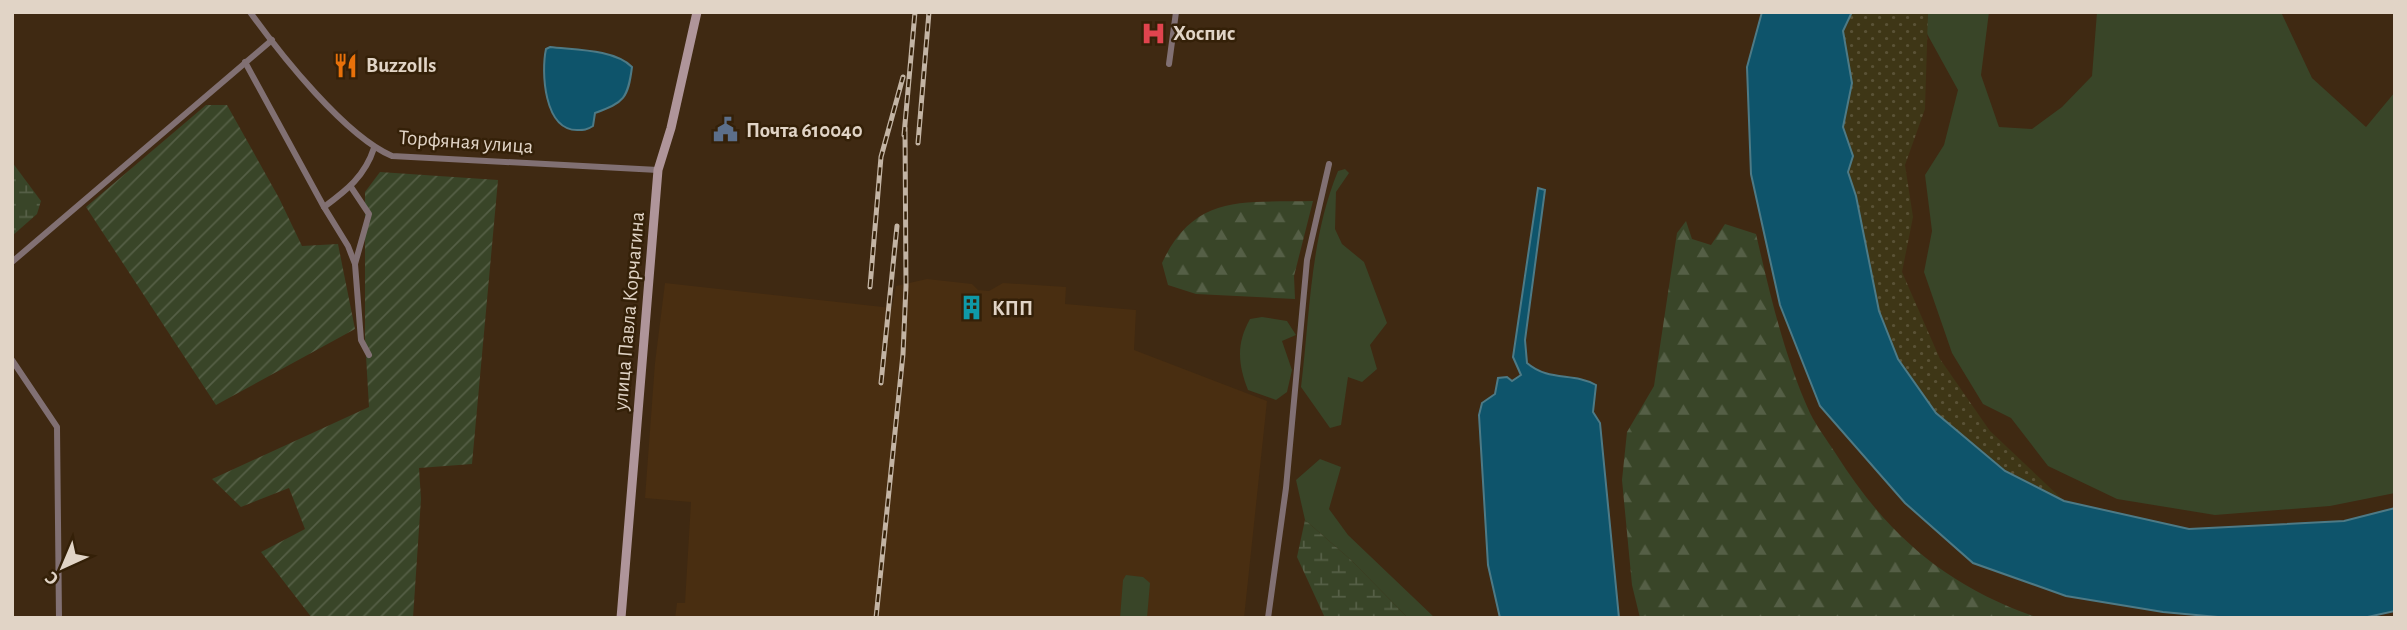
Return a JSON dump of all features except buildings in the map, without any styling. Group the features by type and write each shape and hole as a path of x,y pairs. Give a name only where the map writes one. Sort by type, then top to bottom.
{"main road":[{"name":"улица Павла Корчагина","path":"621,618 658,170 671,128 697,12"}],"street":[{"name":"Торфяная улица","path":"250,12 325,102 374,148 393,156 658,170"},
{"path":"1170,64 1176,12"},
{"path":"12,262 153,145 272,40"},
{"path":"245,62 348,246 355,264 361,340 369,355"},
{"path":"324,207 351,187 368,166 374,148"},
{"path":"1268,618 1286,488 1307,260 1329,164"},
{"path":"351,187 369,214 355,264"},
{"path":"12,360 57,427 59,618"}],"shaded area":[{"path":"927,279 972,284 978,290 989,291 1003,283 1066,287 1065,304 1136,310 1134,350 1267,401 1244,618 675,618 677,603 685,603 691,502 645,498 655,363 665,283 892,308 896,286"}],"green space":[{"path":"1928,12 1989,12 1981,75 1999,127 2032,129 2062,107 2092,76 2097,12 2281,12 2312,78 2366,127 2395,92 2395,493 2330,506 2215,515 2117,499 2048,466 2011,418 1983,404 1952,353 1924,272 1932,231 1925,175 1944,145 1958,90 1926,32"},
{"path":"206,105 227,105 279,198 302,246 338,244 355,329 216,405 86,207"},
{"path":"12,162 41,201 37,214 12,236"},
{"path":"1345,169 1349,173 1336,192 1335,229 1342,244 1364,262 1387,323 1370,345 1377,369 1362,382 1348,377 1341,425 1330,428 1301,387 1316,250 1338,171"},
{"path":"380,172 498,180 472,464 419,468 421,499 413,618 312,618 261,552 305,529 289,488 241,507 212,479 369,407 365,339 365,192"},
{"path":"1313,201 1294,276 1295,299 1196,294 1168,285 1162,263 1175,240 1190,224 1206,213 1224,206 1244,203"},
{"path":"1686,221 1692,239 1711,245 1725,224 1756,234 1785,347 1810,413 1876,509 1922,555 1948,574 1976,591 2039,618 1640,618 1632,585 1622,480 1627,432 1654,386 1677,233"},
{"path":"1262,317 1287,321 1296,335 1282,341 1292,370 1287,392 1276,400 1248,390 1242,371 1240,354 1245,328 1250,319"},
{"path":"1320,459 1341,467 1329,509 1348,535 1435,618 1408,618 1351,560 1305,520 1296,480"},
{"path":"1305,520 1351,560 1408,618 1325,618 1297,557"},
{"path":"1126,575 1143,577 1150,583 1147,618 1120,618 1123,580"}],"sand":[{"path":"1852,12 1928,12 1925,109 1905,165 1913,217 1902,272 1940,359 1990,431 2064,501 2005,471 1936,413 1898,359 1878,311 1856,196 1848,172 1843,127 1852,83 1843,31"}],"water":[{"path":"1762,12 1852,12 1843,31 1852,83 1843,127 1853,156 1848,172 1856,196 1879,311 1898,359 1936,413 2005,471 2064,501 2189,529 2344,521 2395,508 2395,611 2363,618 2229,618 2163,612 2066,596 1973,563 1905,503 1820,406 1780,305 1751,174 1747,67"},
{"path":"550,47 604,54 632,67 629,86 623,98 595,113 593,126 584,130 566,127 551,110 544,71 546,49"},
{"path":"1538,188 1545,190 1525,340 1527,363 1544,373 1596,385 1593,412 1600,423 1619,618 1500,618 1488,565 1479,415 1482,403 1495,394 1498,378 1507,377 1512,381 1521,375 1513,357"}],"railway":[{"path":"904,135 915,12"},
{"path":"918,143 929,12"},
{"path":"870,287 881,157 903,77"},
{"path":"876,618 903,354 906,286 905,128"},
{"path":"881,383 897,226"}],"place":[{"name":"Хоспис","path":"1153,33"},
{"name":"Buzzolls","path":"346,65"},
{"name":"Почта 610040","path":"726,130"},
{"name":"КПП","path":"972,308"}]}
